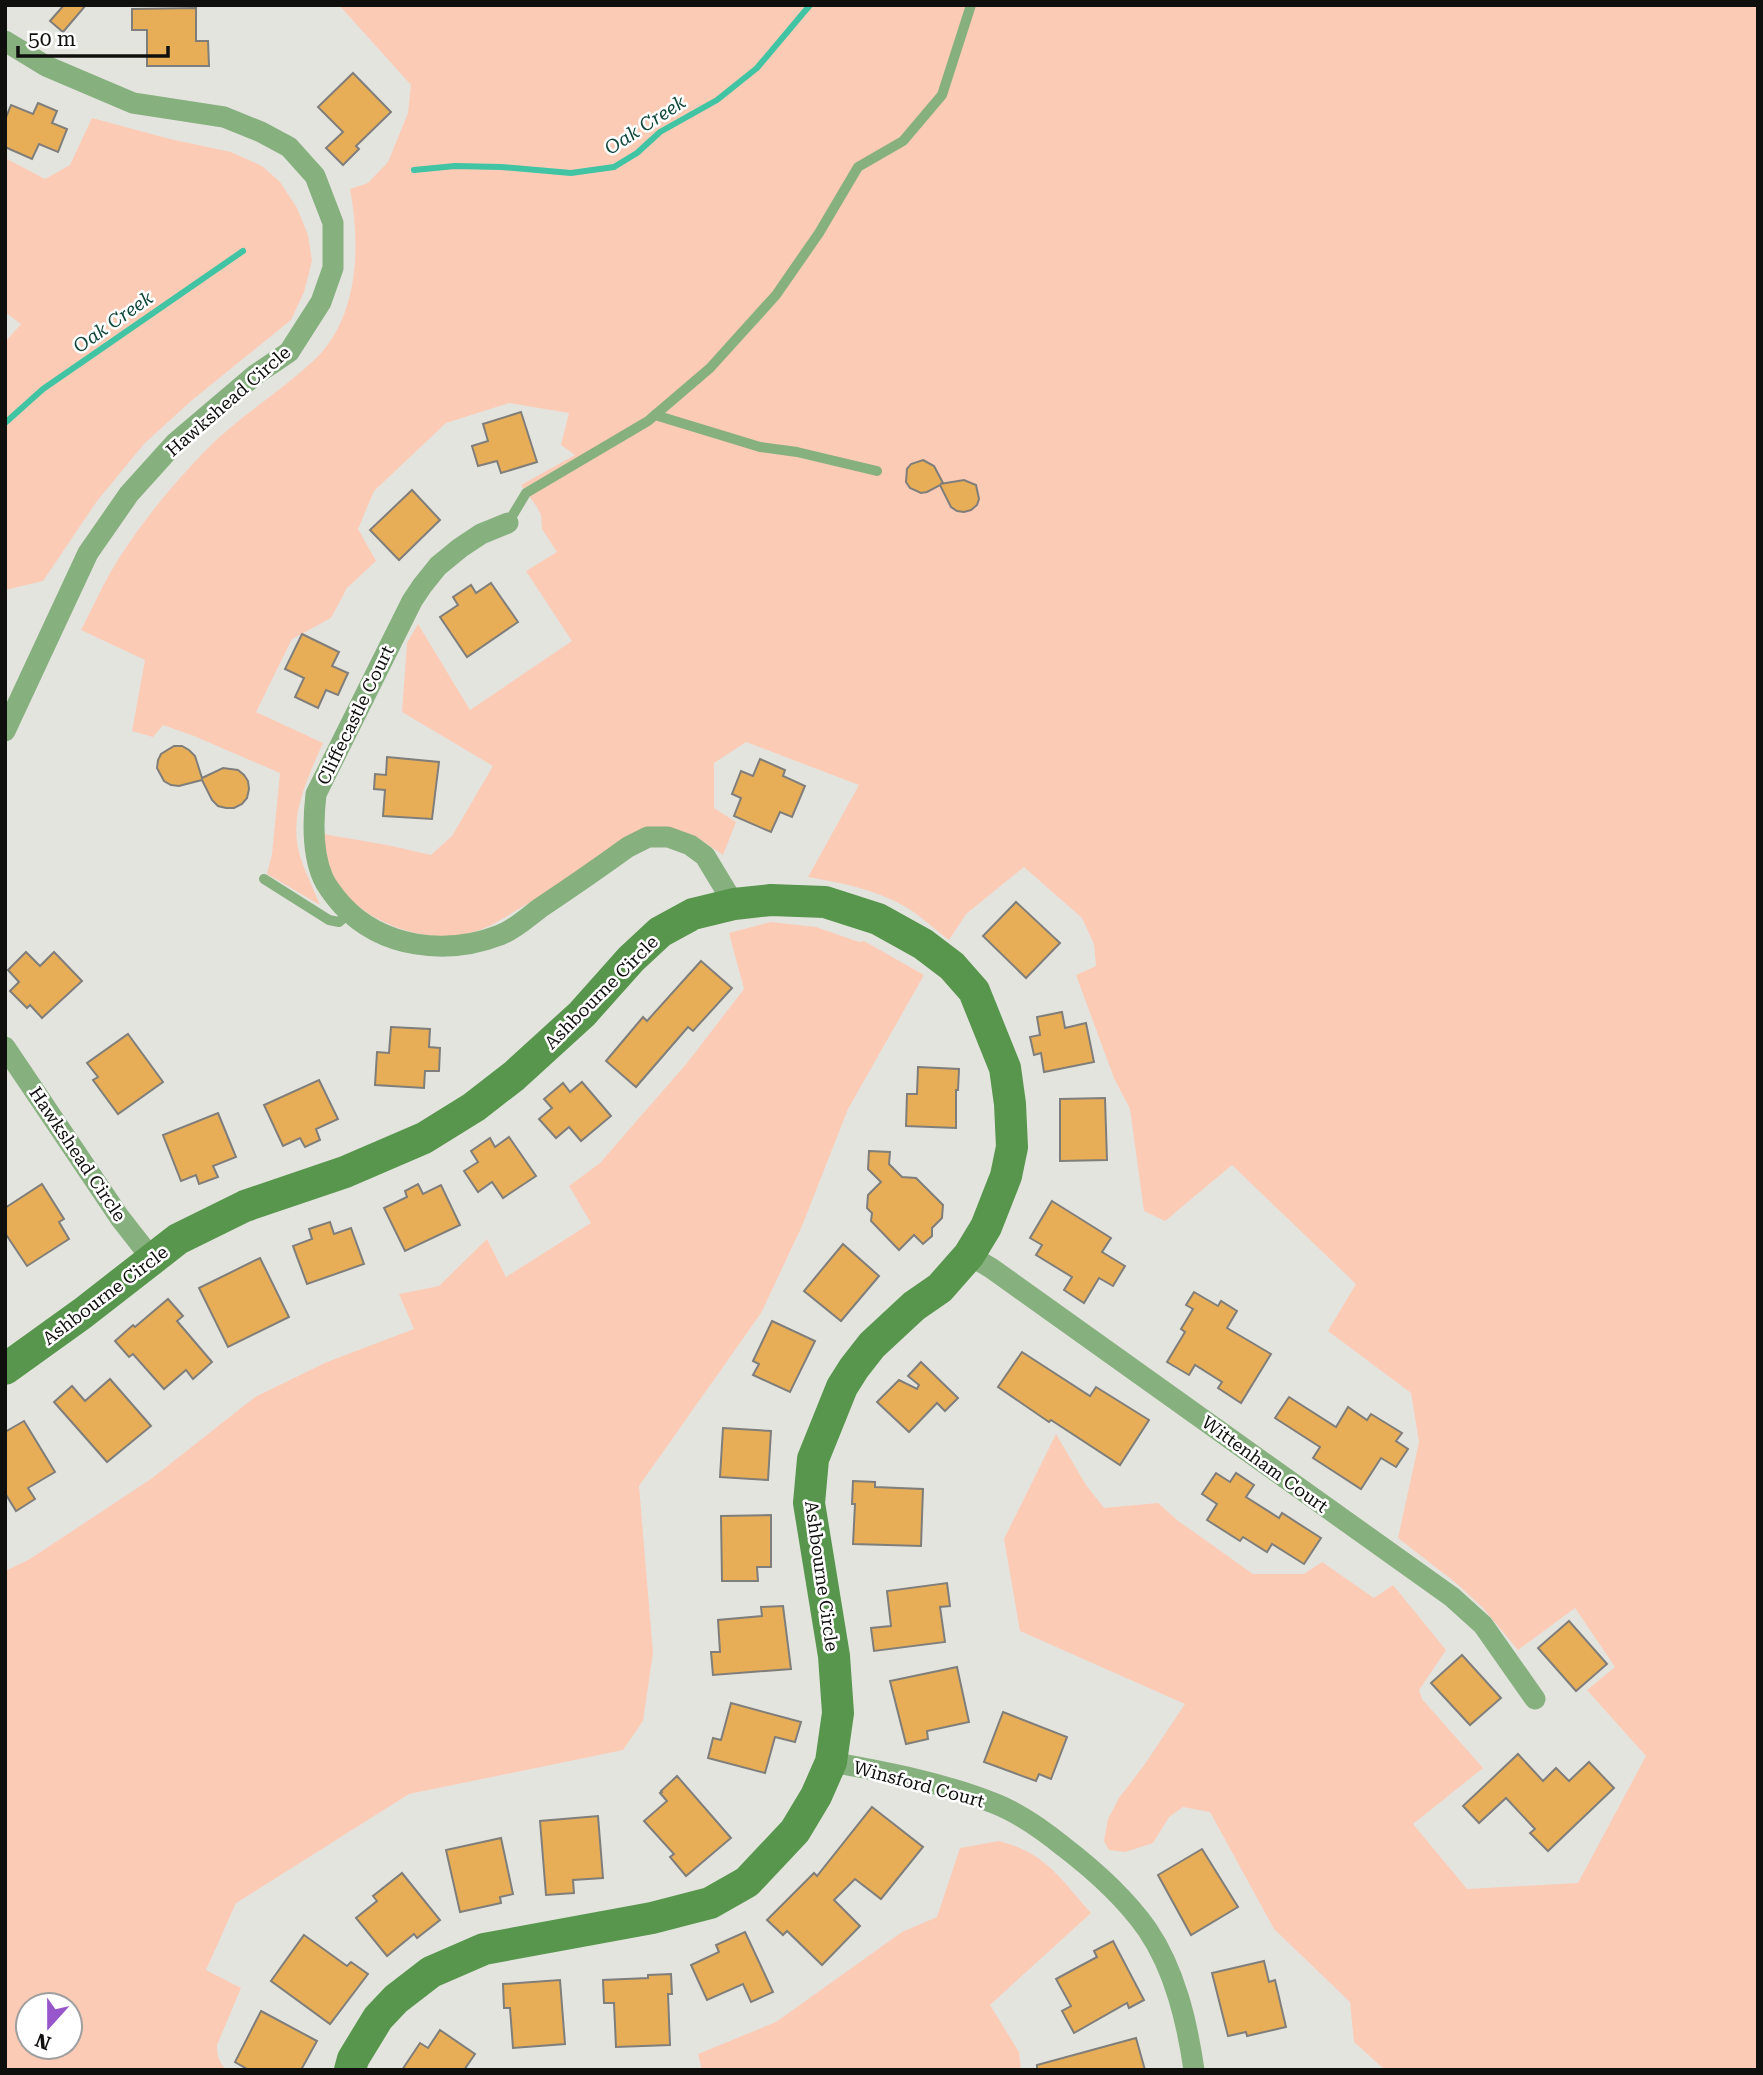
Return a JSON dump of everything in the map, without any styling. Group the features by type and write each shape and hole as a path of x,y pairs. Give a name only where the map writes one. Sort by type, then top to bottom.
{"street":[{"name":"Hawkshead Circle","path":"5,41 46,66 133,103 224,117 289,147 315,176 333,223 333,268 321,302 289,352 255,375 175,443 129,494 88,553 5,731"},
{"name":"Cliffecastle Court","path":"508,523 481,534 460,548 438,566 412,601 316,794 314,838 323,878 337,900 367,927 394,939 423,946 457,946 503,934 628,847 648,837 668,837 690,845 705,856 733,904"},
{"name":"Ashbourne Circle","path":"5,1369 178,1239 245,1206 345,1172 425,1138 474,1107 514,1076 582,1014 631,959 660,932 693,914 733,904 771,900 825,902 878,919 923,944 952,966 974,991 1005,1068 1012,1147 1006,1176 986,1227 968,1255 940,1289 914,1306 872,1345 854,1368 842,1387 813,1459 809,1503 834,1656 838,1713 831,1762 796,1831 747,1882 710,1903 652,1918 484,1949 431,1972 396,1999 378,2018 350,2070"},
{"name":"Hawkshead Circle","path":"5,1047 120,1218 152,1259"},
{"name":"Wittenham Court","path":"968,1255 991,1268 1452,1597 1483,1625 1535,1699"},
{"name":"Winsford Court","path":"831,1762 924,1782 998,1805 1034,1824 1101,1877 1147,1930 1170,1972 1188,2031 1194,2070"}],"lane":[{"path":"508,523 526,493 648,421 710,368 776,295 819,233 858,167 903,141 942,95 971,5"},
{"path":"655,415 760,447 797,452 877,471"},
{"path":"264,879 330,920 339,922 349,912"}],"shaded area":[{"path":"339,5 1758,5 1758,2070 1385,2070 1354,2042 1350,2002 1274,1929 1210,1812 1183,1807 1169,1817 1153,1843 1125,1852 1109,1850 1104,1841 1108,1819 1119,1798 1185,1704 1020,1631 1004,1539 1056,1434 1086,1485 1104,1508 1158,1503 1177,1520 1253,1574 1304,1574 1322,1562 1374,1598 1393,1585 1446,1650 1419,1690 1422,1699 1483,1768 1413,1824 1467,1889 1578,1883 1646,1756 1587,1690 1615,1667 1575,1608 1518,1650 1483,1608 1456,1583 1398,1538 1419,1442 1411,1393 1328,1331 1356,1284 1232,1165 1165,1221 1144,1211 1130,1109 1114,1078 1076,975 1096,966 1094,944 1082,918 1024,867 966,914 949,940 893,900 858,887 808,877 859,785 746,742 714,763 714,808 736,822 723,855 695,836 678,830 551,892 485,928 448,936 410,932 390,925 356,904 342,890 329,865 323,834 431,855 452,836 493,766 402,712 407,643 418,624 470,710 572,641 526,571 557,552 542,529 541,515 537,507 521,485 575,455 561,445 569,413 509,403 446,423 374,491 358,529 376,561 347,588 331,618 292,639 256,712 323,743 301,800 296,829 301,859 320,905 267,874 272,854 280,773 163,725 153,737 132,731 145,660 81,630 120,557 179,479 217,439 298,374 327,346 339,326 353,282 355,235 350,189 368,183 388,162 408,113 411,85"},
{"path":"92,118 231,152 262,166 280,182 297,208 308,235 312,261 304,292 291,320 191,401 144,444 97,501 43,581 5,590 5,342 21,324 5,312 5,158 45,179 70,165"},
{"path":"771,922 816,927 859,942 864,941 924,975 848,1109 802,1226 761,1313 639,1486 653,1653 643,1721 623,1750 409,1794 236,1903 206,1970 241,1988 217,2045 219,2059 227,2070 5,2070 5,1571 30,1559 151,1479 255,1397 327,1362 414,1329 399,1294 439,1286 487,1239 506,1277 591,1223 569,1186 600,1163 687,1063 744,989 729,933"},
{"path":"999,1841 1029,1852 1041,1860 1061,1878 1091,1913 990,2005 1019,2052 1021,2070 702,2070 698,2054 776,2022 902,1932 937,1917 960,1848"}],"building":[{"path":"64,5 86,5 63,32 50,21"},
{"path":"196,8 196,41 208,41 209,66 147,66 147,30 132,30 132,9"},
{"path":"353,73 391,112 356,146 359,149 343,165 326,148 343,132 318,107"},
{"path":"38,103 57,111 52,123 67,129 58,152 39,144 32,159 5,147 5,120 11,105 33,114"},
{"path":"521,412 537,462 501,473 497,461 478,466 472,446 488,441 483,424"},
{"path":"923,460 934,466 943,483 940,484 964,480 976,485 979,499 977,505 971,510 957,511 951,507 940,485 921,493 910,488 906,482 907,469 911,464"},
{"path":"412,490 440,520 399,560 370,530"},
{"path":"491,583 518,622 467,657 440,617 458,605 453,597 471,585 476,593"},
{"path":"302,634 339,652 332,666 348,673 338,695 326,690 318,708 295,697 304,678 285,669"},
{"path":"174,746 182,746 195,756 202,778 223,768 238,770 248,781 247,798 234,808 226,808 218,806 212,800 202,780 179,786 164,781 157,768 158,760 161,754"},
{"path":"387,757 439,762 432,819 383,816 385,790 374,789 375,774 386,775"},
{"path":"760,759 785,770 783,776 805,786 792,817 780,812 771,832 734,816 741,798 732,794 741,771 753,776"},
{"path":"1016,902 1060,943 1026,978 983,936"},
{"path":"26,952 40,966 54,952 82,981 42,1018 30,1005 27,1008 10,991 19,982 8,970"},
{"path":"701,961 732,988 693,1031 688,1027 636,1087 606,1061 643,1017 647,1021"},
{"path":"1062,1012 1065,1028 1086,1023 1094,1062 1044,1072 1041,1053 1034,1055 1030,1037 1040,1035 1037,1017"},
{"path":"391,1027 430,1029 429,1047 440,1048 439,1071 425,1071 424,1088 375,1085 377,1052 389,1053"},
{"path":"128,1034 163,1082 118,1114 93,1080 98,1077 87,1063"},
{"path":"918,1067 959,1069 956,1128 906,1126 907,1094 917,1094"},
{"path":"319,1080 338,1119 316,1129 320,1140 305,1147 300,1138 283,1146 264,1105"},
{"path":"582,1082 611,1116 581,1141 569,1127 556,1138 539,1119 552,1108 544,1099 563,1083 570,1092"},
{"path":"1105,1098 1107,1160 1060,1161 1060,1099"},
{"path":"218,1113 236,1157 213,1166 218,1177 199,1184 196,1175 181,1181 163,1135"},
{"path":"509,1137 536,1176 503,1198 492,1182 478,1192 464,1171 478,1162 471,1151 490,1138 495,1147"},
{"path":"869,1151 890,1152 889,1164 902,1177 916,1178 943,1205 942,1218 932,1228 932,1236 923,1244 914,1235 899,1250 871,1221 872,1213 867,1208 868,1195 881,1182 868,1169"},
{"path":"42,1184 64,1219 59,1222 69,1239 27,1266 5,1233 5,1208"},
{"path":"418,1184 423,1194 441,1185 460,1225 405,1251 384,1208 407,1197 405,1191"},
{"path":"1052,1201 1111,1238 1102,1252 1125,1266 1113,1286 1099,1278 1084,1303 1064,1290 1072,1277 1036,1255 1042,1245 1030,1238"},
{"path":"330,1222 334,1234 351,1228 364,1264 307,1284 293,1246 312,1239 309,1229"},
{"path":"843,1244 879,1276 841,1321 804,1291"},
{"path":"260,1258 289,1317 228,1347 199,1288"},
{"path":"1194,1292 1218,1306 1221,1301 1237,1311 1227,1328 1271,1354 1241,1403 1218,1388 1222,1382 1195,1365 1189,1375 1167,1362 1185,1332 1181,1329 1193,1309 1186,1305"},
{"path":"168,1299 183,1316 177,1321 212,1362 193,1379 186,1370 164,1389 133,1354 129,1357 115,1341"},
{"path":"772,1321 815,1341 790,1392 753,1375 759,1364 753,1361"},
{"path":"1022,1352 1090,1396 1096,1387 1149,1420 1120,1465 998,1387"},
{"path":"921,1362 958,1398 945,1411 937,1403 909,1432 877,1402 899,1380 917,1389 919,1385 908,1376"},
{"path":"110,1379 151,1426 107,1462 54,1402 72,1386 85,1401"},
{"path":"1289,1397 1336,1427 1348,1407 1367,1420 1371,1414 1402,1433 1396,1441 1408,1449 1396,1467 1381,1458 1361,1489 1313,1458 1320,1447 1275,1418"},
{"path":"24,1421 55,1472 28,1488 35,1499 16,1511 5,1493 5,1432"},
{"path":"723,1428 771,1431 768,1480 720,1477"},
{"path":"1216,1473 1230,1482 1236,1473 1254,1485 1246,1497 1279,1518 1282,1513 1321,1538 1304,1564 1272,1544 1267,1552 1243,1537 1240,1541 1207,1520 1217,1504 1202,1494"},
{"path":"853,1481 875,1482 875,1487 923,1489 921,1546 853,1544"},
{"path":"771,1515 771,1567 757,1567 758,1581 722,1581 721,1516"},
{"path":"947,1583 950,1606 940,1607 945,1642 874,1651 871,1628 891,1626 887,1591"},
{"path":"783,1606 791,1669 713,1675 711,1652 720,1652 718,1620 762,1616 761,1607"},
{"path":"1569,1621 1607,1664 1576,1691 1538,1648"},
{"path":"1462,1655 1501,1698 1470,1725 1431,1683"},
{"path":"957,1667 969,1722 927,1731 928,1739 906,1744 890,1681"},
{"path":"731,1703 801,1722 795,1742 775,1737 765,1773 708,1758 713,1738 721,1740"},
{"path":"1003,1712 1067,1737 1051,1779 1039,1774 1036,1781 984,1762"},
{"path":"1518,1754 1543,1781 1556,1768 1569,1781 1589,1762 1614,1788 1548,1851 1530,1833 1535,1829 1506,1798 1479,1823 1463,1806"},
{"path":"677,1776 731,1838 686,1876 670,1857 674,1854 644,1821 667,1801 660,1793"},
{"path":"872,1807 923,1847 881,1899 855,1879 834,1900 860,1926 822,1965 787,1931 783,1935 767,1920 814,1873 817,1876"},
{"path":"598,1816 603,1878 573,1880 574,1893 546,1895 540,1821"},
{"path":"501,1838 513,1894 500,1897 501,1903 460,1912 446,1850"},
{"path":"1202,1849 1238,1907 1191,1935 1158,1875"},
{"path":"402,1873 440,1920 417,1938 414,1934 387,1956 356,1918 377,1901 373,1896"},
{"path":"745,1932 773,1992 751,2002 743,1984 707,2000 691,1965 719,1952 716,1945"},
{"path":"304,1935 347,1966 351,1962 368,1974 330,2024 271,1981"},
{"path":"1113,1941 1144,2000 1129,2008 1127,2003 1074,2033 1062,2011 1071,2006 1056,1979 1097,1957 1094,1951"},
{"path":"1264,1961 1269,1982 1275,1980 1286,2027 1247,2036 1246,2032 1228,2036 1212,1973"},
{"path":"671,1974 672,1994 668,1994 670,2045 616,2047 614,2003 604,2003 603,1980"},
{"path":"560,1980 565,2044 513,2048 510,2008 504,2008 503,1984"},
{"path":"261,2011 317,2041 301,2070 249,2070 235,2062"},
{"path":"440,2030 475,2054 464,2070 402,2070 420,2043 428,2048"},
{"path":"1136,2038 1145,2070 1037,2070 1037,2065"}],"waterway":[{"name":"Oak Creek","path":"414,170 455,166 571,173 614,167 637,153 660,132 717,100 757,68 810,5"},
{"name":"Oak Creek","path":"5,423 43,389 243,251"}]}
